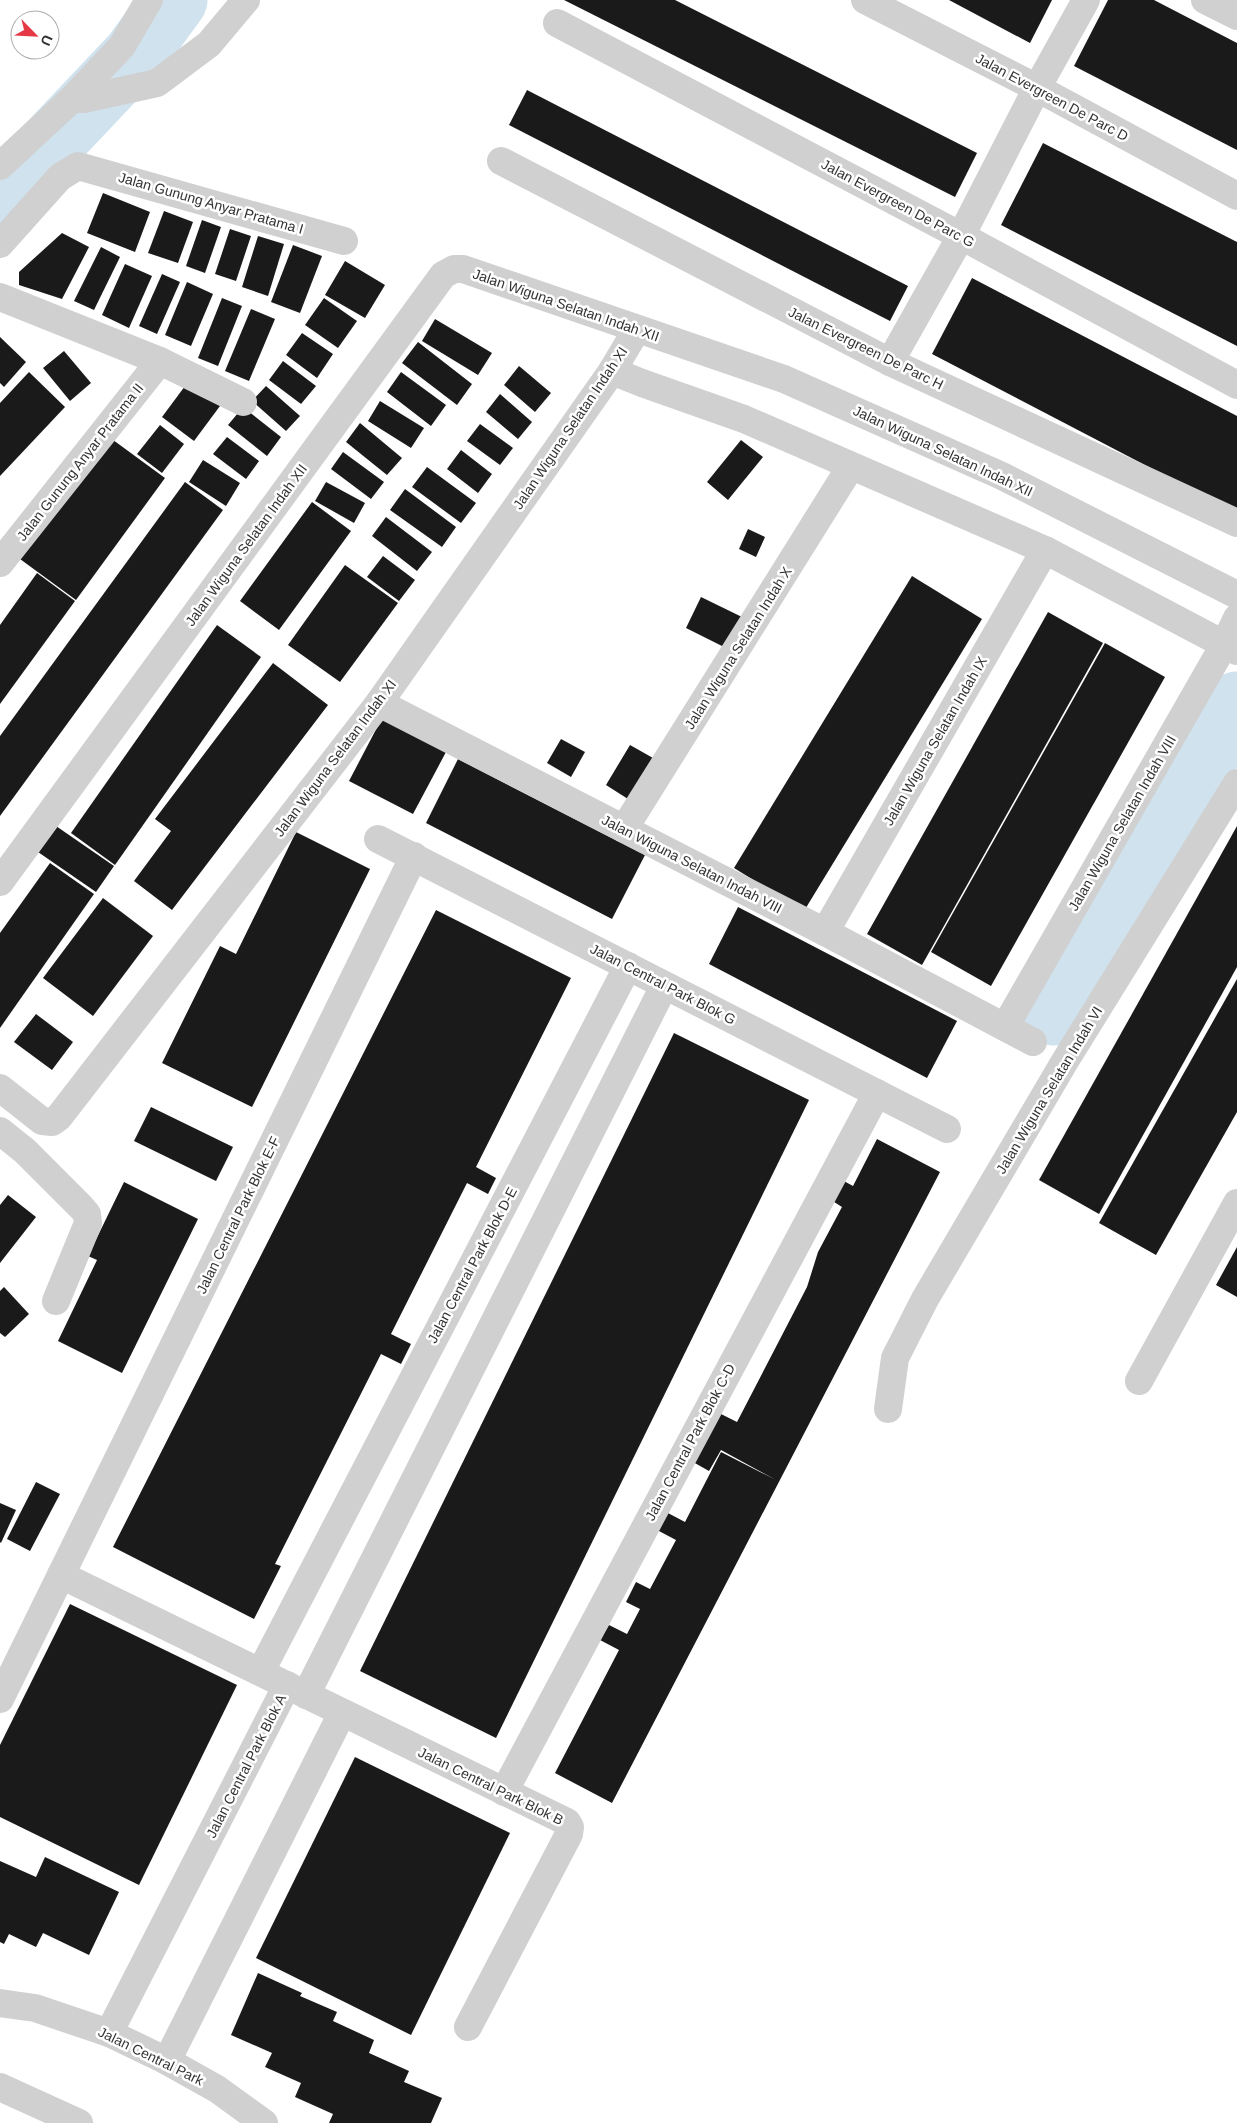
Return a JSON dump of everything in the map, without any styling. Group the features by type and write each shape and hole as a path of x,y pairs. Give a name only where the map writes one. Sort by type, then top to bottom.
{"street":[{"path":"0,166 78,99 122,46 149,0"},
{"path":"78,99 157,83 209,44 246,0"},
{"name":"Jalan Evergreen De Parc D","path":"866,0 1037,88 1237,196"},
{"path":"890,362 961,236 1037,88 1086,0"},
{"path":"1205,0 1237,16"},
{"name":"Jalan Evergreen De Parc G","path":"557,23 961,236 1237,385"},
{"name":"Jalan Evergreen De Parc H","path":"502,161 890,362 1237,522"},
{"name":"Jalan Gunung Anyar Pratama I","path":"0,244 60,177 78,166 344,240"},
{"name":"Jalan Wiguna Selatan Indah XII","path":"0,882 443,275 454,269 463,270 637,329 802,387 1002,476 1237,595"},
{"path":"0,297 160,361 243,402"},
{"name":"Jalan Wiguna Selatan Indah XI","path":"0,1088 42,1122 52,1122 59,1117 379,703 612,371 637,329"},
{"name":"Jalan Gunung Anyar Pratama II","path":"0,564 160,361"},
{"path":"612,371 744,419 1045,550 1230,648"},
{"name":"Jalan Wiguna Selatan Indah X","path":"624,830 851,466"},
{"name":"Jalan Wiguna Selatan Indah IX","path":"825,932 1045,550"},
{"name":"Jalan Wiguna Selatan Indah VIII","path":"1005,1027 1230,648 1237,618"},
{"name":"Jalan Wiguna Selatan Indah VIII","path":"379,703 825,932 1033,1042"},
{"name":"Jalan Wiguna Selatan Indah VI","path":"888,1408 895,1358 925,1299 1065,1061 1237,784"},
{"name":"Jalan Central Park Blok G","path":"378,839 947,1129"},
{"name":"Jalan Central Park Blok E-F","path":"61,1575 414,856"},
{"name":"Jalan Central Park Blok D-E","path":"260,1671 628,966"},
{"path":"297,1690 664,986"},
{"name":"Jalan Central Park Blok C-D","path":"504,1792 877,1092"},
{"path":"0,1132 25,1151 86,1214 88,1223 56,1302"},
{"path":"1139,1381 1237,1203"},
{"path":"0,1699 61,1575"},
{"name":"Jalan Central Park Blok A","path":"61,1575 297,1690 109,2033"},
{"name":"Jalan Central Park Blok B","path":"297,1690 567,1822 570,1826 569,1834 468,2027"},
{"path":"168,2061 342,1713"},
{"name":"Jalan Central Park","path":"0,2003 35,2008 109,2033 168,2061 217,2089 264,2123"},
{"path":"0,2087 79,2123"}],"building":[{"path":"564,0 675,0 977,153 955,197"},
{"path":"949,0 1052,0 1030,43"},
{"path":"1108,0 1154,0 1237,43 1237,150 1074,66"},
{"path":"527,90 908,286 890,321 509,125"},
{"path":"1043,143 1237,242 1237,346 1001,225"},
{"path":"103,193 150,212 135,252 87,233"},
{"path":"164,211 193,222 178,263 148,253"},
{"path":"202,220 221,227 205,273 186,266"},
{"path":"230,229 251,236 236,281 215,274"},
{"path":"62,233 89,247 62,299 19,285 19,272"},
{"path":"258,236 284,244 268,296 242,287"},
{"path":"293,245 322,256 300,313 271,302"},
{"path":"101,247 120,257 94,310 74,301"},
{"path":"345,261 385,285 365,318 325,295"},
{"path":"125,264 152,276 129,328 102,315"},
{"path":"162,274 180,282 157,334 139,326"},
{"path":"972,278 1237,416 1237,513 932,354"},
{"path":"187,282 213,294 191,346 165,335"},
{"path":"222,298 242,306 218,366 198,358"},
{"path":"324,298 357,321 338,348 305,325"},
{"path":"251,309 275,319 249,381 225,371"},
{"path":"435,319 492,353 478,375 422,341"},
{"path":"302,333 333,354 317,378 286,355"},
{"path":"0,337 26,362 4,387 0,383"},
{"path":"418,342 472,384 457,405 402,363"},
{"path":"64,351 91,383 70,401 43,368"},
{"path":"283,361 316,386 301,404 269,380"},
{"path":"519,366 551,393 535,412 504,385"},
{"path":"29,372 65,407 0,476 0,403"},
{"path":"401,372 446,405 431,426 387,392"},
{"path":"188,382 220,406 194,441 162,417"},
{"path":"266,386 300,416 286,431 252,401"},
{"path":"500,394 532,422 518,439 486,412"},
{"path":"380,401 424,428 411,448 368,421"},
{"path":"243,407 281,437 267,456 228,425"},
{"path":"360,423 402,458 387,475 346,442"},
{"path":"480,424 513,448 500,465 467,441"},
{"path":"160,425 184,444 162,473 137,454"},
{"path":"109,437 165,478 76,600 20,559"},
{"path":"227,437 259,461 246,479 213,454"},
{"path":"741,440 763,457 728,500 707,482"},
{"path":"461,450 492,474 478,493 447,469"},
{"path":"343,452 384,482 371,499 331,469"},
{"path":"203,460 240,483 226,506 189,482"},
{"path":"427,467 476,503 461,523 412,487"},
{"path":"185,482 223,510 0,816 0,736"},
{"path":"326,482 365,503 354,523 315,501"},
{"path":"405,489 456,527 442,547 390,510"},
{"path":"312,502 351,531 279,630 240,601"},
{"path":"386,517 432,552 417,571 372,536"},
{"path":"748,529 765,537 756,557 739,549"},
{"path":"383,556 415,580 399,601 367,577"},
{"path":"345,565 398,603 340,682 288,645"},
{"path":"37,573 75,601 0,704 0,625"},
{"path":"912,576 982,619 804,911 734,868"},
{"path":"701,597 742,617 726,648 686,628"},
{"path":"1048,612 1103,643 922,965 867,934"},
{"path":"217,625 261,657 115,865 71,833"},
{"path":"1105,643 1165,677 991,986 931,952"},
{"path":"273,663 328,705 172,910 134,881 171,831 155,819"},
{"path":"382,718 446,752 413,814 349,781"},
{"path":"561,739 585,752 571,777 547,763"},
{"path":"630,745 653,758 628,799 606,785"},
{"path":"458,759 645,855 612,919 426,823"},
{"path":"56,826 114,866 96,892 38,852"},
{"path":"1237,826 1237,967 1099,1214 1039,1180"},
{"path":"296,832 370,869 252,1107 162,1063 220,946 236,954"},
{"path":"50,863 94,894 0,1028 0,933"},
{"path":"103,898 153,936 93,1016 43,978"},
{"path":"738,907 957,1021 927,1078 709,964"},
{"path":"436,910 571,978 476,1167 496,1178 488,1194 467,1183 391,1334 411,1344 401,1364 381,1354 275,1564 281,1566 254,1619 113,1547"},
{"path":"1237,979 1237,1112 1156,1255 1099,1223"},
{"path":"36,1014 73,1042 52,1070 14,1042"},
{"path":"674,1033 809,1100 496,1738 360,1671"},
{"path":"151,1107 233,1147 216,1181 134,1141"},
{"path":"877,1139 940,1172 612,1803 555,1773 619,1650 600,1640 609,1625 627,1634 640,1609 626,1602 636,1582 650,1589 676,1540 657,1530 666,1512 685,1522 721,1452 776,1480 721,1450 709,1471 693,1462 719,1413 737,1422 807,1287 818,1252 842,1207 831,1200 842,1180 853,1186"},
{"path":"124,1182 198,1219 122,1373 58,1341 97,1260 88,1256"},
{"path":"8,1195 36,1217 0,1263 0,1205"},
{"path":"1237,1247 1237,1297 1216,1285"},
{"path":"4,1287 29,1314 5,1337 0,1333 0,1291"},
{"path":"36,1482 60,1494 30,1551 7,1539"},
{"path":"0,1503 16,1510 1,1543 0,1542"},
{"path":"70,1604 237,1685 139,1885 0,1817 0,1745"},
{"path":"355,1757 510,1833 411,2035 256,1958"},
{"path":"45,1857 119,1892 89,1955 43,1933 36,1947 9,1934 4,1944 0,1942 0,1861 36,1877"},
{"path":"258,1973 302,1993 300,1996 337,2012 333,2021 374,2040 369,2053 409,2071 404,2082 442,2098 431,2123 329,2123 333,2114 295,2097 301,2083 265,2067 272,2053 231,2035"}],"waterway":[{"path":"0,193 49,146 135,55 175,0"},
{"path":"1054,1013 1237,704"}]}
